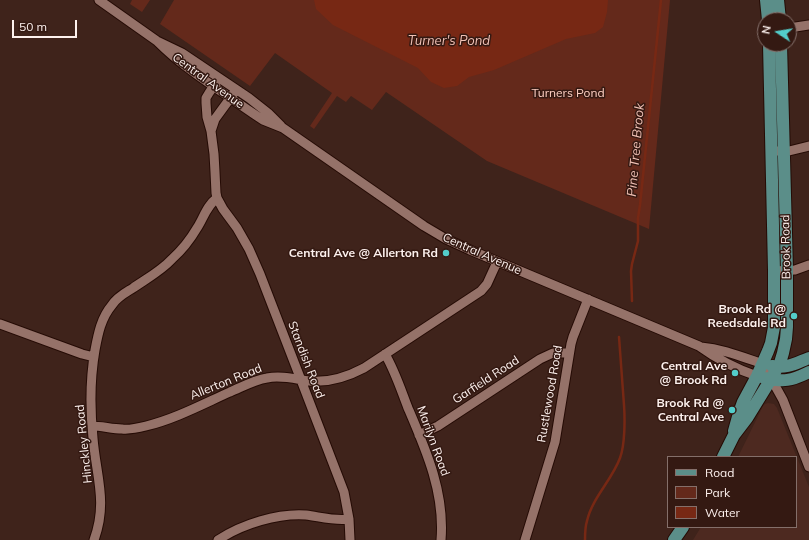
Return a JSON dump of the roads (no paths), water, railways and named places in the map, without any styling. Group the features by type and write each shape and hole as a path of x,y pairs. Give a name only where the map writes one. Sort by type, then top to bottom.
{"main road":[{"path":"766,0 767,12"},
{"path":"778,0 779,12"},
{"name":"Brook Road","path":"734,435 743,402 763,364 773,335 774,271 769,52"},
{"name":"Brook Road","path":"724,456 734,435 747,418 771,379 783,353 787,333 787,271 781,52"},
{"path":"763,364 784,367 791,366 809,358"},
{"name":"Central Avenue","path":"757,376 780,380 792,379 809,372"},
{"path":"674,540 682,528"}],"street":[{"name":"Central Avenue","path":"99,0 157,41 182,53 219,78 268,113 283,128 431,230 461,246 497,262 699,346 731,366 757,376"},
{"path":"797,27 809,25"},
{"name":"Central Avenue","path":"157,41 181,63 230,98 263,120 283,128"},
{"path":"217,198 215,162 206,103 207,96 219,78"},
{"path":"211,131 215,119 236,90"},
{"path":"772,152 798,149 809,146"},
{"name":"Hinckley Road","path":"94,540 99,524 101,502 92,426 91,389 94,357 101,324 111,305 119,296 162,268 176,256 194,233 212,202 217,198"},
{"name":"Standish Road","path":"217,198 249,249 260,274 343,488 349,519 350,540"},
{"name":"Allerton Road","path":"92,426 130,429 146,426 171,418 259,380 267,378 282,376 301,380 319,381 343,378 364,368 481,291 487,284 497,262"},
{"path":"774,271 799,269 809,265"},
{"name":"Rustlewood Road","path":"525,540 558,433 569,353 573,337 588,299"},
{"path":"0,324 94,357"},
{"name":"Central Avenue","path":"699,346 724,351 763,364"},
{"name":"Garfield Road","path":"419,435 438,426 540,359 553,353 569,353"},
{"name":"Marilyn Road","path":"385,354 393,370 430,464 438,491 442,518 441,540"},
{"path":"763,364 783,400 809,467"},
{"path":"218,540 243,526 285,516 306,515 340,520 349,519"}],"water":[{"name":"Turner's Pond","path":"314,0 608,0 607,12 603,27 595,33 566,39 494,70 469,77 457,86 444,88 431,82 418,68 333,25 316,9"}],"waterway":[{"name":"Pine Tree Brook","path":"632,301 631,271 638,241 638,218 661,0"},
{"name":"Pine Tree Brook","path":"585,540 586,526 593,505 612,474 622,453 624,411 619,337"}],"place":[{"name":"Central Ave @ Allerton Rd","path":"446,253"},
{"name":"Brook Rd @ Reedsdale Rd","path":"794,316"},
{"name":"Central Ave @ Brook Rd","path":"735,373"},
{"name":"Brook Rd @ Central Ave","path":"732,410"}],"park label":[{"name":"Turners Pond","path":"568,93"}]}
